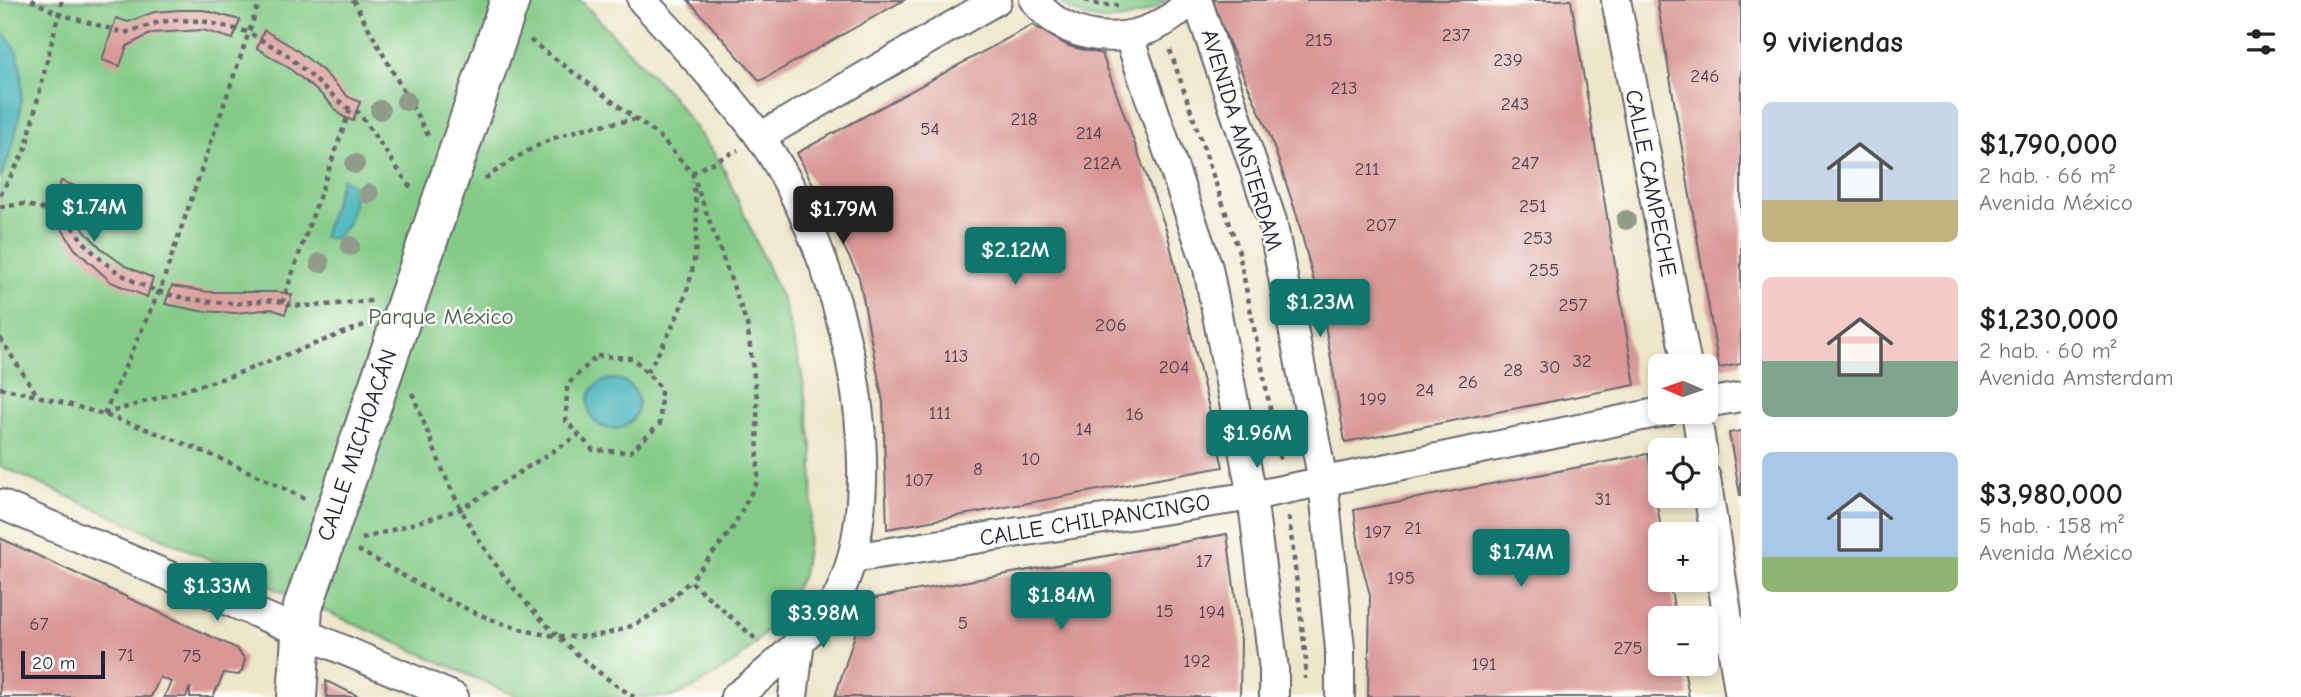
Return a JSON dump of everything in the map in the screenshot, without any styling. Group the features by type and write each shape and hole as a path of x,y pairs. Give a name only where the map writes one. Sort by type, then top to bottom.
{"street":[{"name":"CALLE MICHOACÁN","path":"297,697 303,607 510,0"},
{"path":"642,0 760,137 799,205 827,272 847,340 861,432 859,504 852,558 838,595 800,640 757,682 736,697"},
{"path":"760,137 997,0"},
{"path":"1034,0 1042,10 1068,28 1098,37 1129,37 1161,26 1190,0"},
{"name":"AVENIDA AMSTERDAM","path":"1197,0 1272,221 1323,481 1340,649 1340,697"},
{"name":"CALLE CAMPECHE","path":"1616,0 1685,354"},
{"path":"1129,37 1208,268 1252,496 1274,697"},
{"path":"1718,401 1741,397"},
{"name":"CALLE CHILPANCINGO","path":"852,558 1252,496 1648,415"},
{"path":"0,504 454,697"},
{"path":"1711,508 1740,697"},
{"path":"793,697 800,640"}],"path":[{"path":"31,0 59,14 125,33 159,22 176,20 202,21 248,32 286,54 359,113 412,188"},
{"path":"0,195 25,151 62,0"},
{"path":"104,414 159,292 260,0"},
{"path":"353,0 429,138"},
{"path":"1085,0 1100,5 1124,5"},
{"path":"355,549 481,615 541,634 593,636 632,626 664,605 690,581 731,531 758,480 757,399 747,324 692,173 659,136 525,37"},
{"path":"282,303 351,109"},
{"path":"479,184 555,135 587,125 635,120"},
{"path":"692,173 760,137"},
{"path":"647,372 675,327 690,285 697,241 692,173"},
{"path":"0,207 24,204 65,215 82,244 100,261 120,274 159,292 204,301 292,305 373,301"},
{"path":"104,414 243,372 365,325"},
{"path":"0,338 38,396"},
{"path":"597,356 633,358 661,388 660,424 630,452 593,450 580,435 566,421 567,385 597,356"},
{"path":"408,385 461,509 488,555 515,591 559,635 634,697"},
{"path":"0,388 104,414 230,461 304,499"},
{"path":"356,540 461,509 580,435"},
{"path":"690,581 767,649"}],"green space":[{"name":"Parque México","path":"0,0 580,0 670,94 721,163 784,303 802,375 813,453 812,513 803,575 773,625 737,661 693,688 671,697 518,697 0,466"},
{"path":"1058,0 1168,0 1127,18 1098,20 1071,10"}],"water":[{"path":"0,31 12,43 19,60 22,80 18,124 0,179"},
{"path":"342,178 353,185 350,216 336,239 323,237"},
{"path":"613,379 631,386 638,404 631,422 613,429 595,422 588,404 595,386"}],"building":[{"path":"688,0 904,0 760,81"},
{"path":"1571,0 1635,385 1345,442 1325,324 1297,216 1271,138 1211,2"},
{"path":"1657,0 1741,0 1741,364 1719,368"},
{"path":"203,10 240,20 233,39 203,30 152,33 127,46 120,66 102,60 116,18 128,22 154,12"},
{"path":"1032,25 1068,46 1102,54 1167,232 1223,467 887,529 883,402 859,277 797,153"},
{"path":"264,30 294,48 322,70 348,97 360,102 353,121 342,116 322,95 289,68 257,48"},
{"path":"61,181 80,188 73,206 85,232 125,266 153,278 147,297 111,282 75,249 60,226 48,221"},
{"path":"172,286 209,292 280,292 292,295 285,314 272,309 236,313 200,311 165,304"},
{"path":"1741,431 1741,495 1740,495 1729,433"},
{"path":"1648,454 1648,508 1657,508 1660,522 1648,522 1648,592 1671,592 1674,606 1648,606 1648,676 1685,676 1689,697 1368,697 1370,595 1361,561 1354,510"},
{"path":"1227,534 1241,640 1240,697 835,697 865,603 870,599"},
{"path":"0,538 236,648 245,659 242,671 238,675 224,673 213,697 190,697 190,687 186,697 164,697 171,682 160,677 151,697 0,697"},
{"path":"326,681 360,697 327,697"}]}
